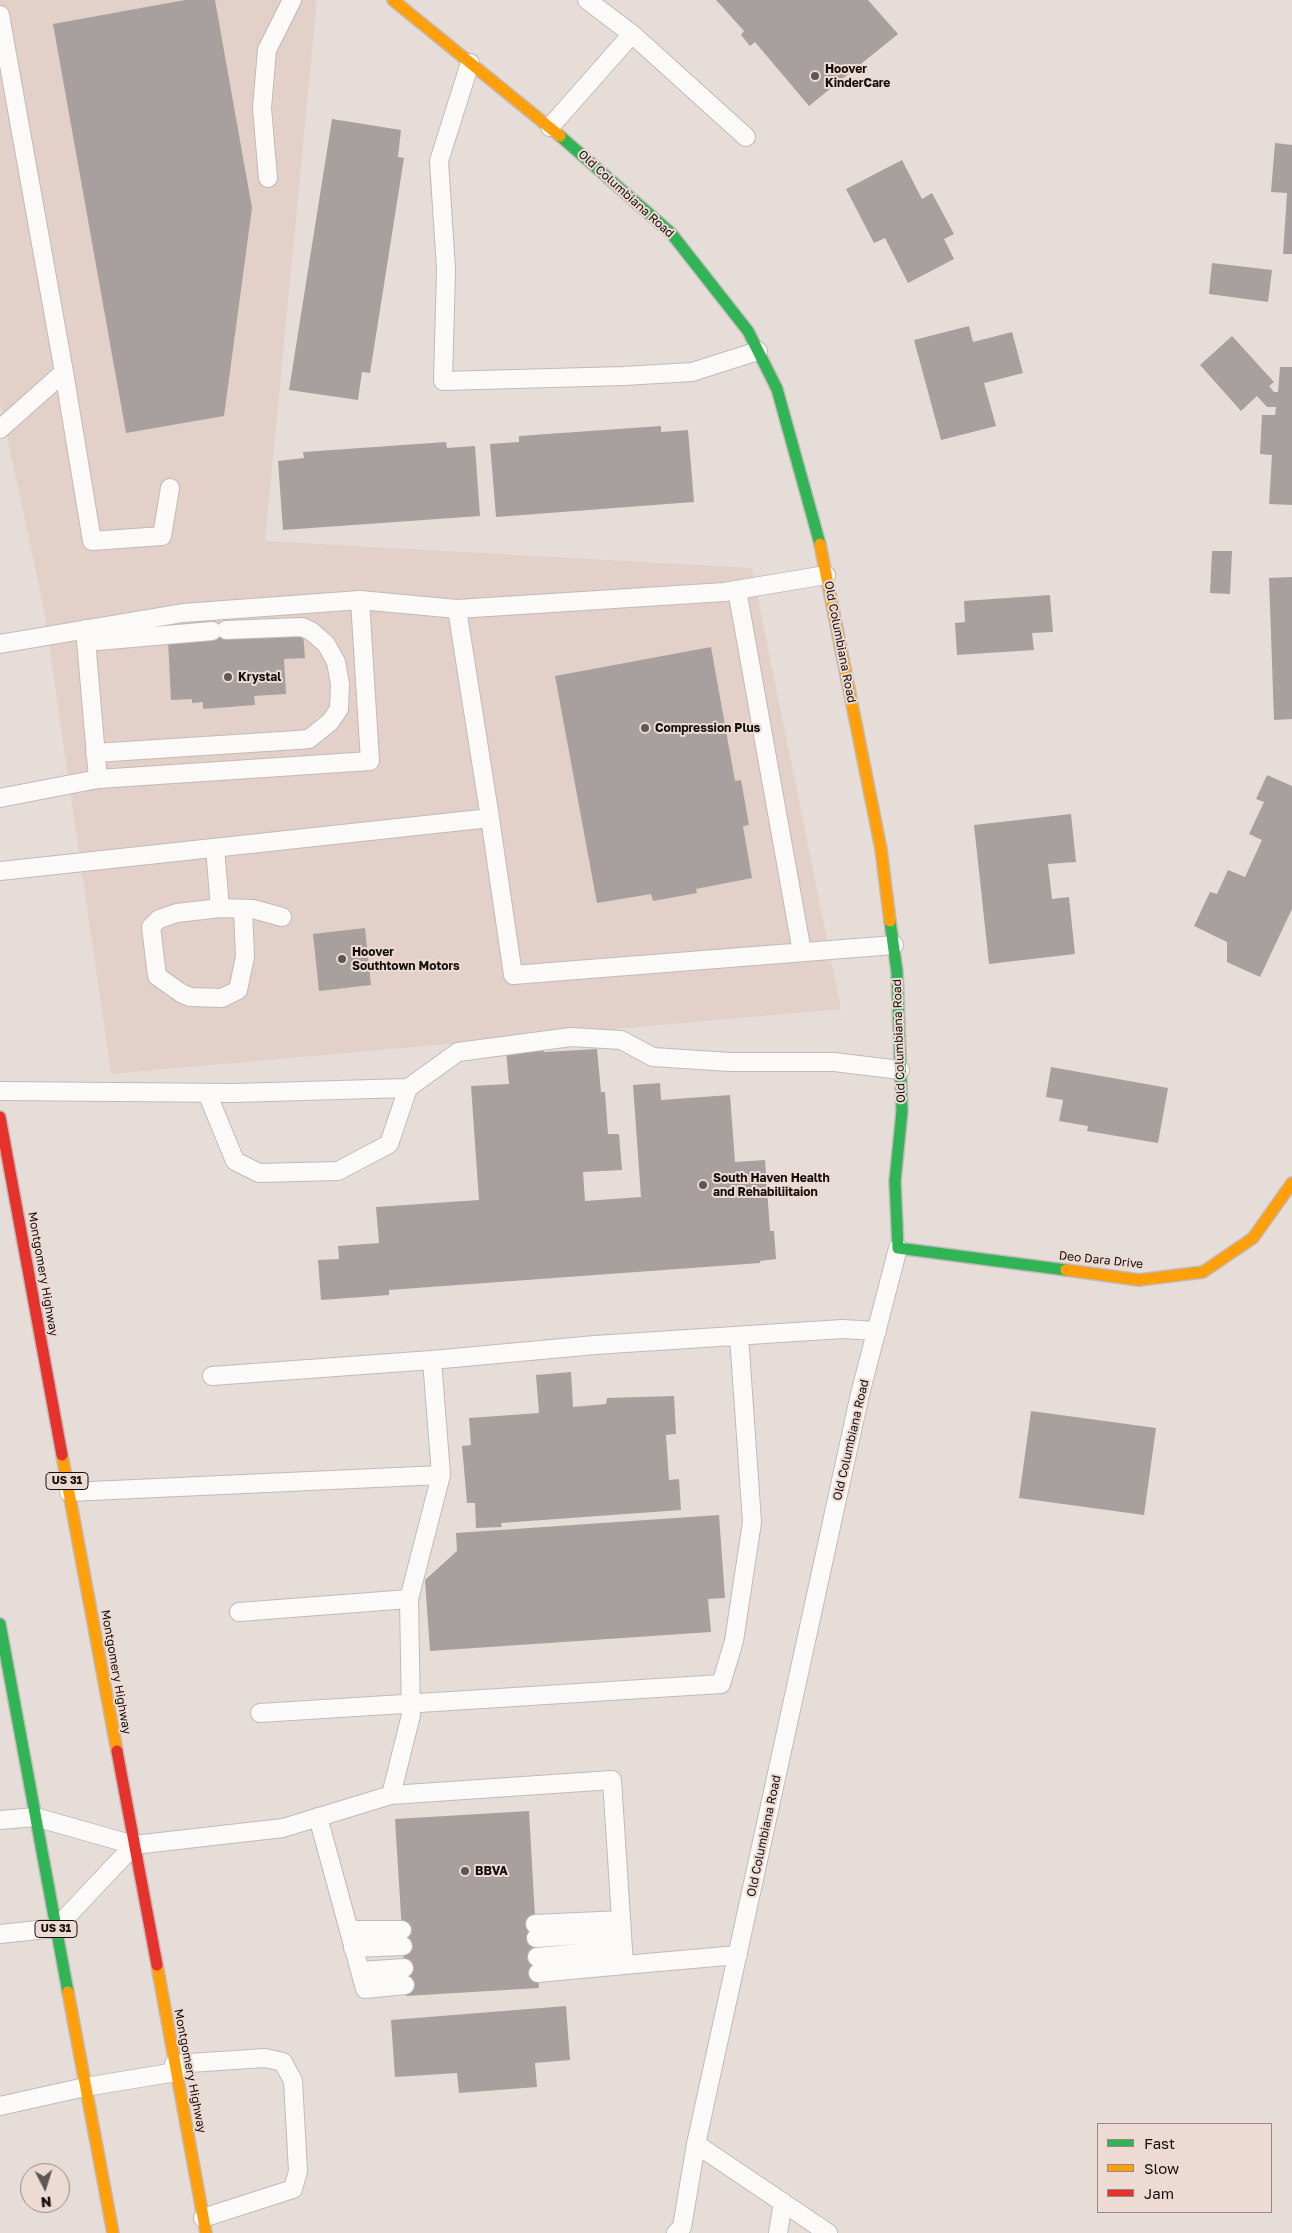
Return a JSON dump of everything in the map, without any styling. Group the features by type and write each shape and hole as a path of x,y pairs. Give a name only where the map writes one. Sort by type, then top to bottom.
{"street":[{"name":"Old Columbiana Road","path":"393,0 550,127 671,233 718,290 748,331 777,389 820,544 881,849 897,972 902,1111 895,1181 898,1248"},
{"name":"Montgomery Highway","path":"0,1116 204,2226"},
{"name":"Deo Dara Drive","path":"898,1248 1139,1280 1203,1272 1253,1238 1292,1183"},
{"name":"US 31","path":"0,1624 113,2233"}],"lane":[{"path":"268,178 262,108 267,50 292,0"},
{"path":"587,0 632,34 746,137"},
{"path":"0,15 64,372 92,541 162,536 170,488"},
{"path":"550,127 632,34"},
{"path":"470,63 439,161 446,269 443,381 624,376 692,372 758,351"},
{"path":"0,429 64,372"},
{"path":"86,635 183,613 360,600 457,609 737,590 826,575"},
{"path":"737,590 802,952"},
{"path":"0,798 98,779 370,761 360,600"},
{"path":"457,609 513,975 894,944"},
{"path":"0,644 86,635 219,631 302,626 326,644 332,656 340,684 339,708 330,722 314,736 303,740 95,753"},
{"path":"86,635 98,779"},
{"path":"0,871 490,818"},
{"path":"215,848 220,908"},
{"path":"243,909 245,958 238,990 222,998 190,997 158,976 151,928 159,919 177,913 220,908 253,909 282,917"},
{"path":"0,1091 207,1093 408,1088 458,1052 571,1037 621,1040 653,1056 730,1062 834,1062 900,1070"},
{"path":"207,1093 235,1161 259,1173 338,1171 389,1144 408,1088"},
{"name":"Old Columbiana Road","path":"676,2233 682,2227 696,2144 860,1394 898,1248"},
{"path":"212,1376 842,1329 877,1331"},
{"path":"260,1713 721,1684 734,1641 752,1522 739,1336"},
{"path":"391,1795 411,1715 409,1599 441,1475 432,1360"},
{"path":"69,1492 441,1475"},
{"path":"239,1612 409,1599"},
{"path":"0,1820 35,1817 134,1845 284,1828 391,1795 612,1780 622,1942"},
{"path":"318,1817 353,1948 365,1988 404,1976 360,1971"},
{"path":"0,1934 56,1928 134,1845"},
{"path":"349,1930 402,1938 353,1948"},
{"path":"536,1931 738,1955"},
{"path":"538,1965 622,1942"},
{"path":"0,2106 175,2068 265,2058 284,2062 292,2081 298,2170 292,2189 204,2226"},
{"path":"696,2144 828,2233"},
{"path":"778,2233 783,2202"}],"shaded area":[{"path":"0,0 317,0 265,541 752,568 841,1009 111,1074 44,610 0,403"}],"building":[{"path":"185,0 215,0 252,208 224,416 126,433 53,24"},
{"name":"Hoover KinderCare","path":"716,0 868,0 898,34 809,106 755,42 750,46 741,35 744,31"},
{"path":"332,119 401,130 398,157 404,158 370,373 362,372 358,400 289,390"},
{"path":"1275,143 1292,145 1292,254 1283,254 1287,193 1271,192"},
{"path":"902,160 922,199 932,193 954,234 944,239 954,259 908,283 885,238 874,243 846,189"},
{"path":"1212,263 1272,270 1268,302 1209,294"},
{"path":"969,326 973,342 1012,332 1023,373 984,383 996,426 941,440 914,340"},
{"path":"1232,336 1274,382 1269,386 1274,392 1278,392 1280,367 1292,367 1292,505 1269,504 1272,455 1260,454 1262,415 1275,415 1276,407 1267,407 1257,396 1241,411 1200,365"},
{"path":"661,426 661,432 688,430 694,502 496,517 490,444 519,442 519,436"},
{"path":"446,442 447,448 475,446 480,516 283,530 278,461 304,458 303,452"},
{"path":"1212,551 1232,551 1230,594 1210,593"},
{"path":"1292,577 1292,719 1274,720 1269,578"},
{"path":"1050,595 1053,632 1032,633 1034,650 957,655 955,623 965,622 964,601"},
{"name":"Krystal","path":"212,631 303,631 305,658 284,659 286,694 254,696 255,705 203,709 203,702 192,703 192,699 171,700 168,640"},
{"name":"Compression Plus","path":"711,647 735,781 741,780 749,825 743,826 752,878 696,889 697,893 653,901 651,894 597,903 555,676"},
{"path":"1267,775 1292,786 1292,909 1260,977 1227,962 1227,942 1194,926 1210,892 1217,894 1228,870 1245,877 1262,840 1249,834 1264,802 1256,799"},
{"path":"1071,814 1076,862 1048,864 1052,899 1069,897 1075,954 989,964 974,825"},
{"name":"Hoover Southtown Motors","path":"365,928 371,985 319,991 313,934"},
{"name":"South Haven Health and Rehabiliitaion","path":"543,1048 544,1052 597,1049 601,1092 605,1092 608,1134 619,1134 622,1170 583,1172 585,1201 641,1197 633,1085 660,1083 661,1100 730,1095 735,1162 765,1160 770,1231 774,1231 776,1259 760,1261 760,1263 389,1290 389,1295 321,1300 318,1260 339,1259 338,1246 379,1243 376,1207 479,1200 471,1086 509,1084 506,1051"},
{"path":"1051,1067 1168,1088 1158,1143 1087,1131 1088,1126 1059,1121 1063,1100 1046,1097"},
{"path":"571,1372 573,1407 606,1404 607,1398 674,1396 676,1434 666,1435 669,1480 679,1479 681,1510 501,1523 502,1527 476,1528 475,1503 467,1503 462,1446 471,1445 469,1418 539,1413 536,1375"},
{"path":"1031,1411 1156,1428 1144,1515 1019,1498"},
{"path":"719,1515 725,1598 708,1599 711,1632 430,1651 425,1580 457,1551 456,1533"},
{"name":"BBVA","path":"529,1811 539,1988 406,1996 395,1819"},
{"path":"566,2006 570,2060 535,2063 537,2087 459,2093 457,2073 395,2077 391,2020"}],"traffic: fast":[{"path":"560,136 671,233 748,331 777,389 820,544"},
{"path":"890,921 897,972 902,1111 895,1181 898,1248 1066,1270"},
{"path":"0,1624 68,1992"}],"traffic: slow":[{"path":"393,0 560,136"},
{"path":"820,544 881,849 890,921"},
{"path":"1066,1270 1139,1280 1203,1272 1253,1238 1292,1183"},
{"path":"62,1455 117,1751"},
{"path":"157,1965 206,2233"},
{"path":"68,1992 113,2233"}],"traffic: jam":[{"path":"0,1117 62,1455"},
{"path":"117,1751 157,1965"}],"place":[{"name":"Hoover KinderCare","path":"815,76"},
{"name":"Krystal","path":"228,677"},
{"name":"Compression Plus","path":"645,728"},
{"name":"Hoover Southtown Motors","path":"342,959"},
{"name":"South Haven Health and Rehabiliitaion","path":"703,1185"},
{"name":"BBVA","path":"465,1871"}]}
